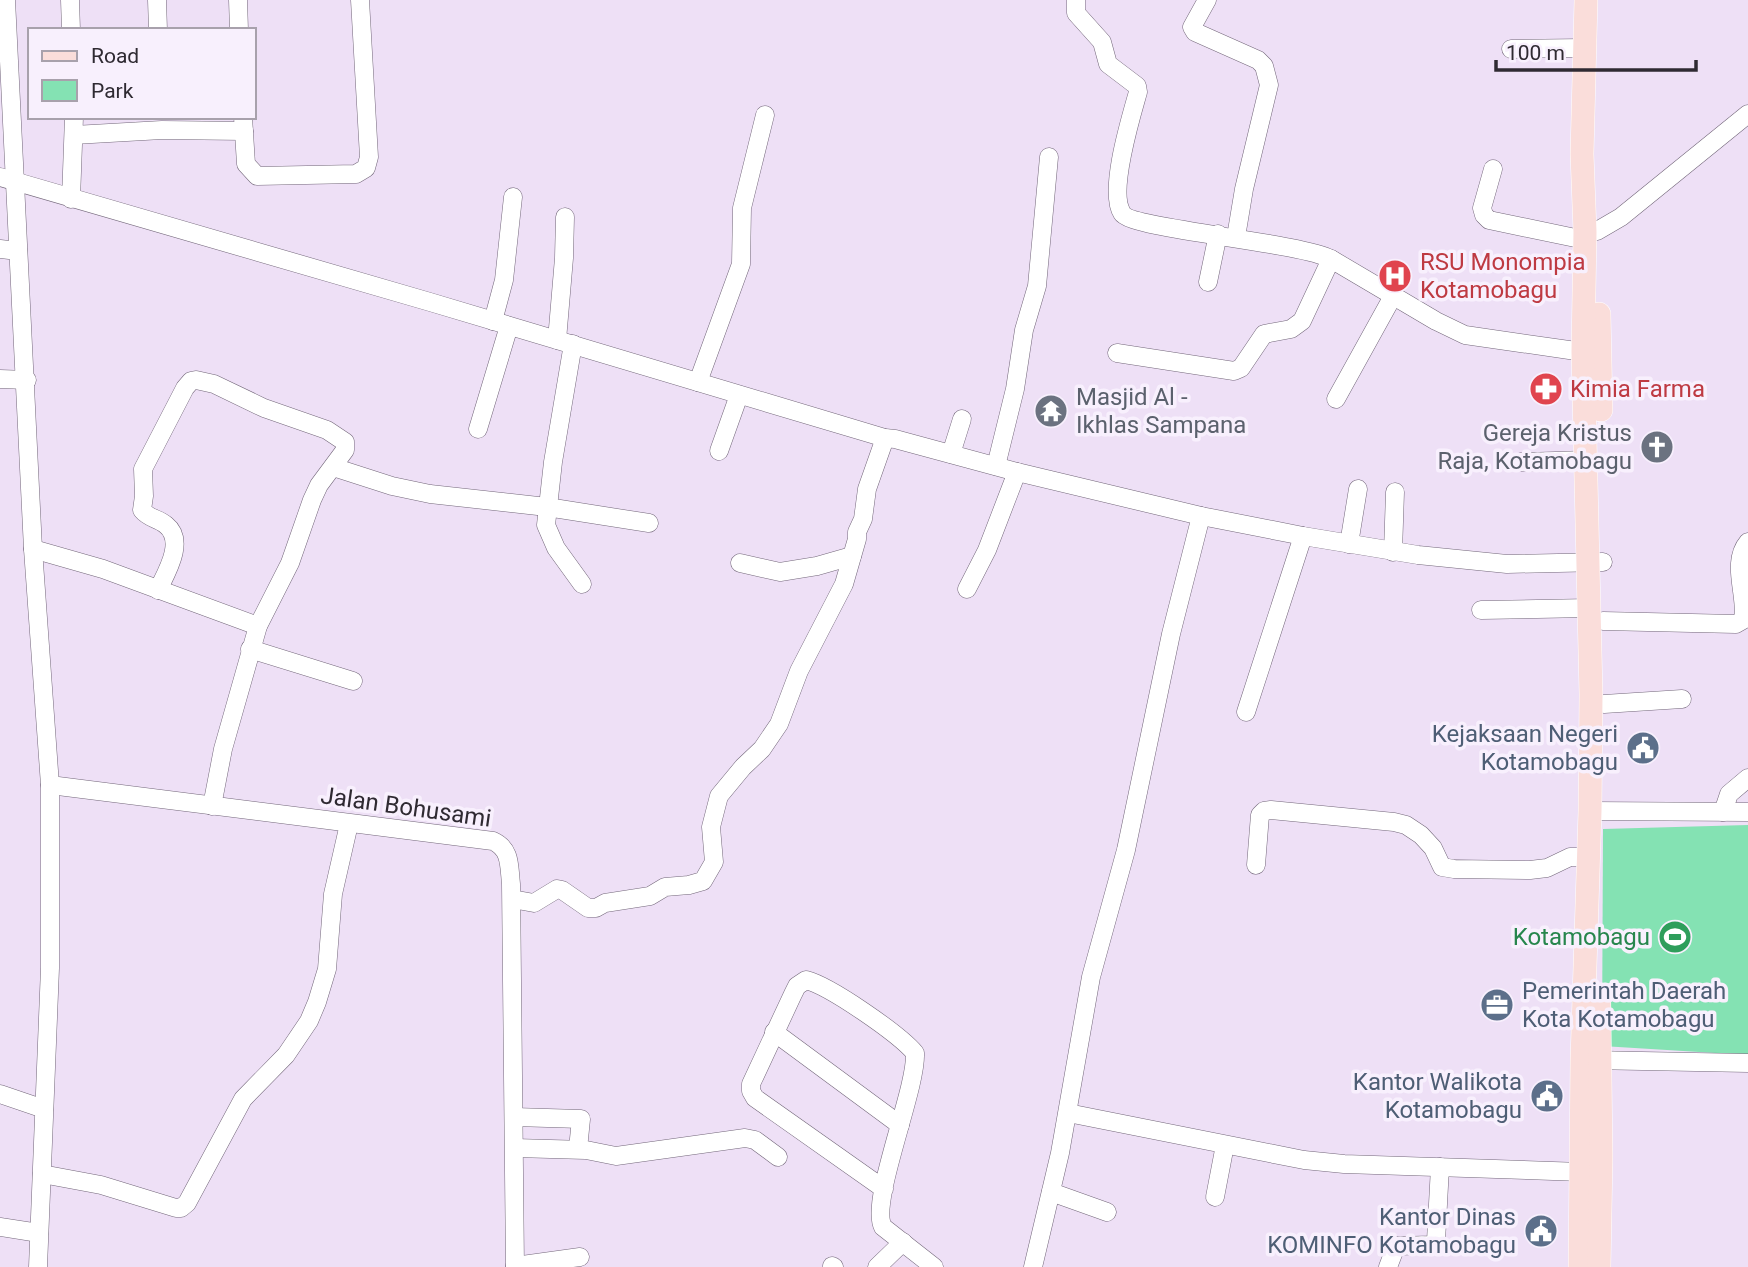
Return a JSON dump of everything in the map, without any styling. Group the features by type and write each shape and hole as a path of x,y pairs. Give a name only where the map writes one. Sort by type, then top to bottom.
{"main road":[{"path":"1580,1267 1581,1172 1599,1003 1596,562 1589,234 1582,154 1586,0"},
{"path":"1596,562 1586,460 1584,352 1600,0"},
{"path":"1596,615 1604,704 1597,812 1588,857 1591,1060 1599,1267"}],"street":[{"path":"6,0 7,179 18,251 33,549 50,785 50,968 38,1267"},
{"path":"70,0 71,28"},
{"path":"157,0 158,28"},
{"path":"238,0 239,28"},
{"path":"71,199 74,126 244,124 246,164 257,176 356,174 366,168 369,157 360,0"},
{"path":"1076,0 1076,13 1102,41 1108,64 1136,86 1138,92 1120,167 1121,212 1131,219 1314,253 1331,259 1465,335 1584,352"},
{"path":"1207,0 1192,27 1195,32 1258,60 1264,66 1269,85 1244,189 1209,282"},
{"path":"1511,49 1583,48"},
{"path":"1493,169 1482,208 1489,220 1589,234 1621,217 1748,114"},
{"path":"698,382 741,264 742,208 765,115"},
{"path":"996,466 1015,389 1024,330 1037,286 1048,157"},
{"path":"7,179 885,438 1017,472 1201,516 1393,552 1507,564 1596,562"},
{"path":"478,429 501,323 513,197"},
{"path":"565,217 565,342 546,524 556,548 582,584"},
{"path":"0,249 18,251"},
{"path":"1116,353 1234,371 1241,368 1264,334 1291,329 1302,321 1331,259"},
{"path":"1336,399 1393,296"},
{"path":"0,379 26,380"},
{"path":"158,590 174,554 174,537 164,523 150,518 142,510 143,469 191,381 214,384 264,408 338,436 346,447 312,500 290,563 258,626 250,649 223,748 212,806"},
{"path":"719,451 739,395"},
{"path":"951,454 962,419"},
{"path":"512,899 534,903 557,889 588,908 596,908 605,903 650,896 665,887 703,881 714,862 711,827 719,796 762,749 779,724 799,671 844,584 857,532 863,519 867,489 885,438"},
{"path":"1521,462 1586,460"},
{"path":"333,467 392,486 430,494 547,507 649,523"},
{"path":"967,589 987,550 1017,472"},
{"path":"1349,544 1358,489"},
{"path":"1393,552 1395,492"},
{"path":"1033,1267 1068,1113 1091,977 1126,850 1168,647 1201,516"},
{"path":"1246,712 1303,536"},
{"path":"1481,610 1736,624 1743,620 1747,612 1741,560 1748,542"},
{"path":"33,549 103,569 258,626"},
{"path":"740,564 780,572 817,566 852,555"},
{"path":"250,649 353,681"},
{"path":"1604,704 1682,699"},
{"path":"1723,812 1729,794 1748,778"},
{"name":"Jalan Bohusami","path":"50,785 493,841 506,850 512,899 515,1267"},
{"path":"1256,865 1260,815 1271,810 1406,825 1433,848 1442,867 1454,869 1530,870 1547,868 1570,857 1588,857"},
{"path":"1597,812 1748,813"},
{"path":"42,1174 100,1185 176,1208 187,1203 243,1099 292,1047 309,1021 327,969 332,894 349,824"},
{"path":"884,1189 755,1098 751,1091 751,1084 774,1032 797,986 806,981 833,992 911,1048 916,1058 884,1189 880,1221 883,1227 934,1267"},
{"path":"774,1032 900,1125"},
{"path":"1591,1060 1748,1063"},
{"path":"0,1094 44,1109"},
{"path":"1068,1113 1317,1161 1581,1172"},
{"path":"514,1117 581,1119 578,1149"},
{"path":"515,1148 578,1149 625,1155 745,1138 755,1140 778,1157"},
{"path":"1215,1197 1225,1145"},
{"path":"1388,1267 1396,1246 1432,1245 1436,1241 1440,1167"},
{"path":"1051,1192 1107,1212"},
{"path":"0,1227 39,1233"},
{"path":"877,1267 902,1242"},
{"path":"515,1267 580,1257"}],"green space":[{"name":"Kotamobagu","path":"1748,825 1748,1055 1602,1046 1603,829"}],"place":[{"name":"RSU Monompia Kotamobagu","path":"1395,276"},
{"name":"Kimia Farma","path":"1546,389"},
{"name":"Masjid Al - Ikhlas Sampana","path":"1051,411"},
{"name":"Gereja Kristus Raja, Kotamobagu","path":"1657,447"},
{"name":"Kejaksaan Negeri Kotamobagu","path":"1643,748"},
{"name":"Kotamobagu","path":"1675,937"},
{"name":"Pemerintah Daerah Kota Kotamobagu","path":"1497,1005"},
{"name":"Kantor Walikota Kotamobagu","path":"1547,1096"},
{"name":"Kantor Dinas KOMINFO Kotamobagu","path":"1541,1231"}]}
